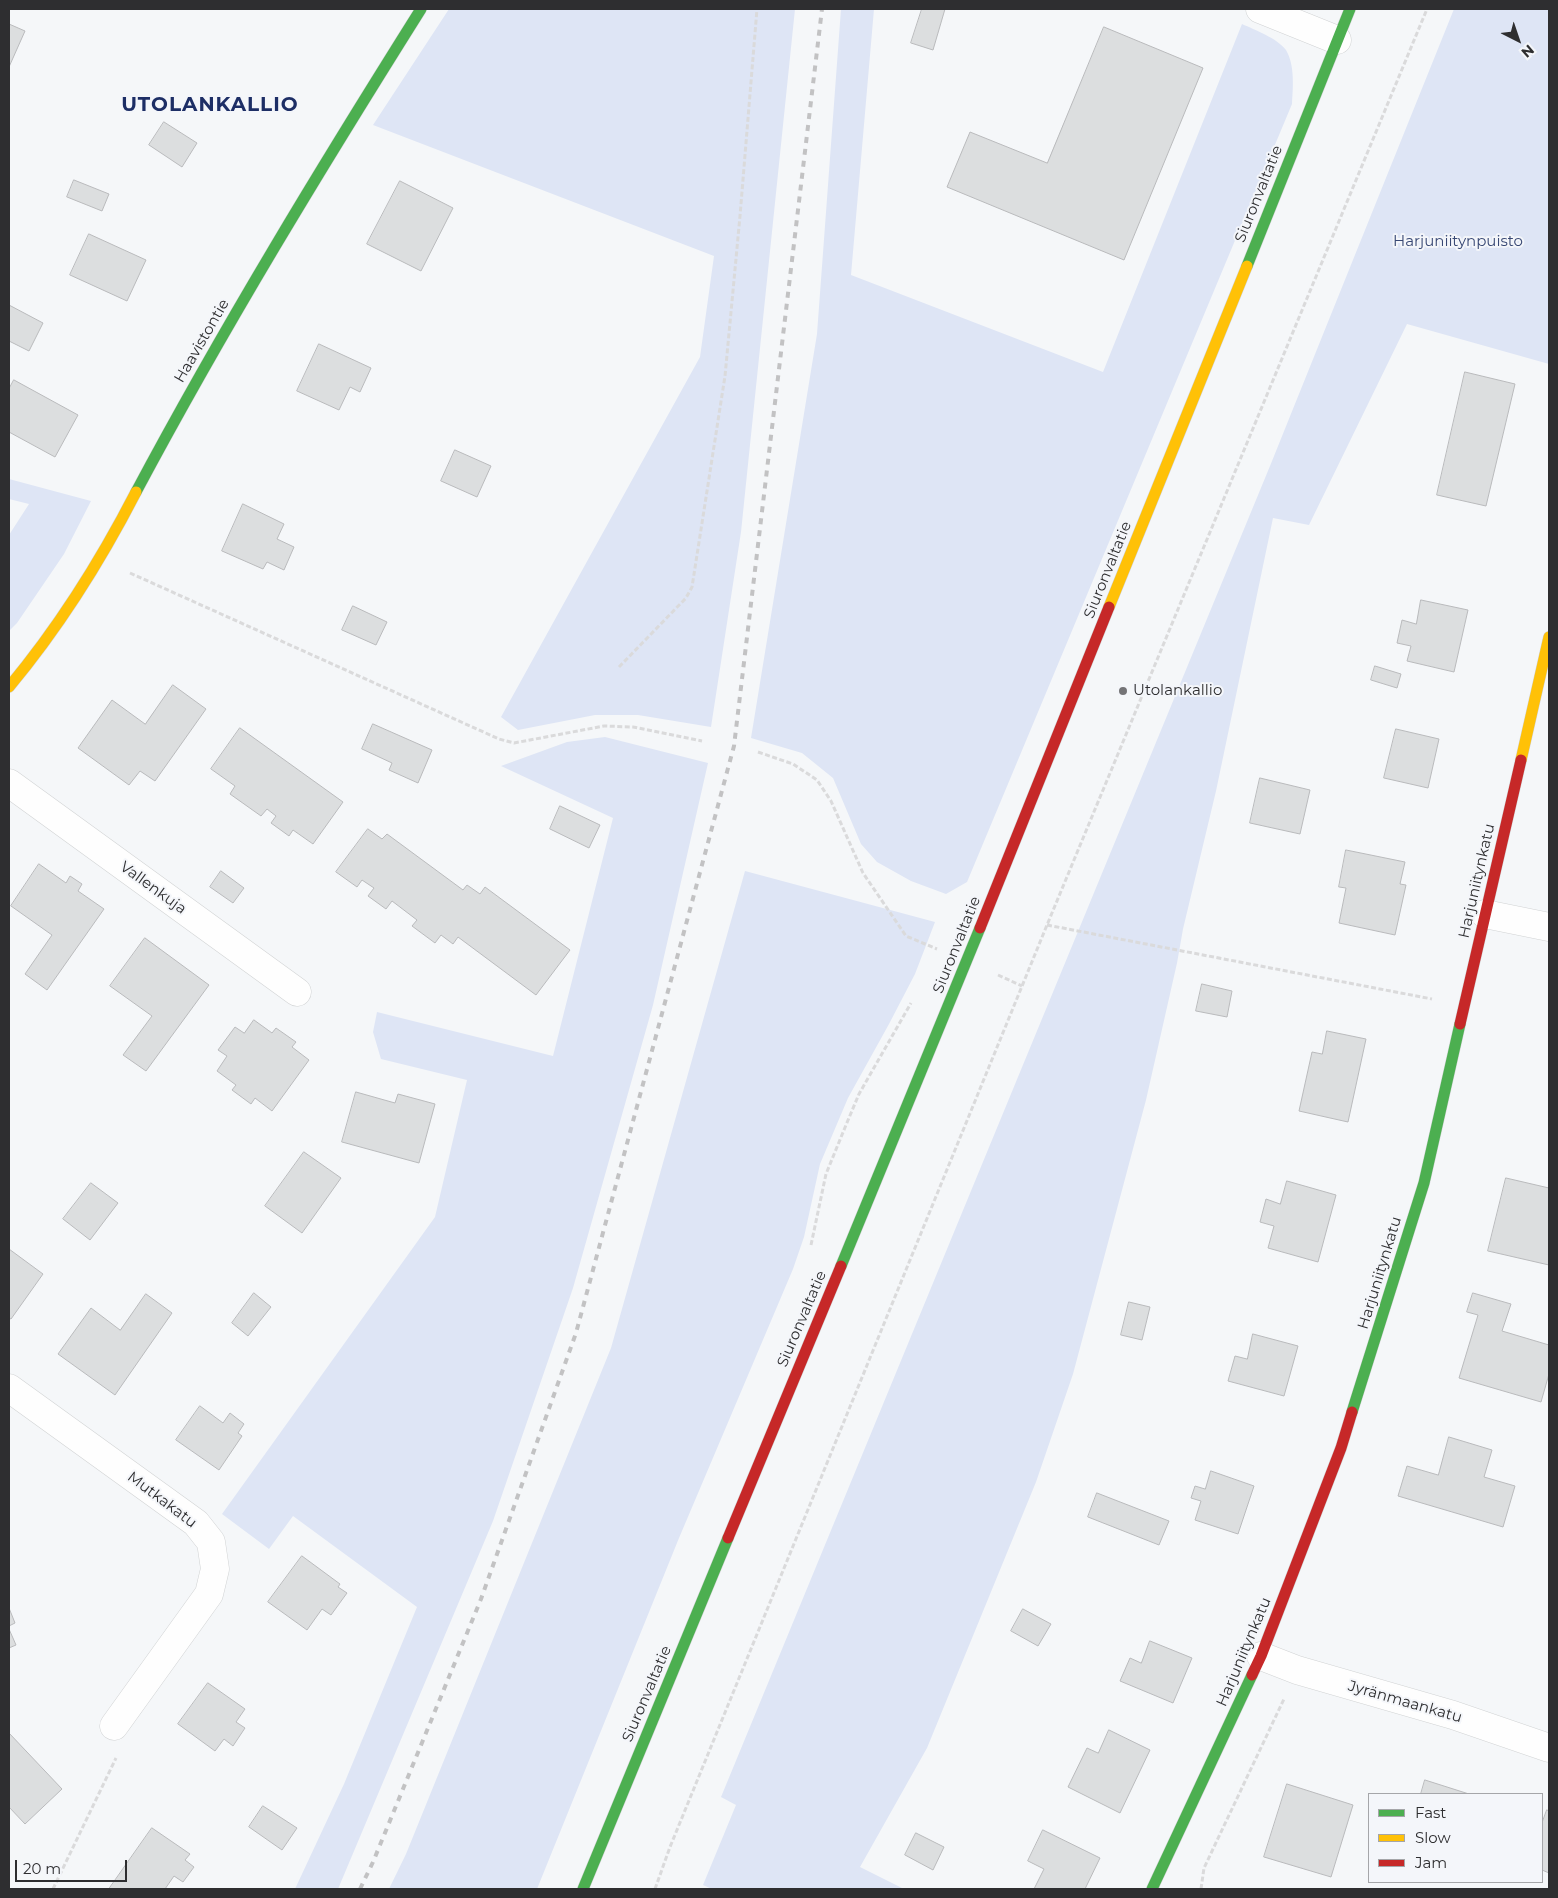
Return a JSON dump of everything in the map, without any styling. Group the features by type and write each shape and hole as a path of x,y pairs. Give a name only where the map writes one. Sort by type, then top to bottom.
{"street":[{"name":"Haavistontie","path":"9,687 35,658 100,559 194,384 269,254 422,9"},
{"path":"1260,9 1337,40"},
{"name":"Siuronvaltatie","path":"582,1889 967,961 1350,9"},
{"name":"Harjuniitynkatu","path":"1152,1889 1261,1656 1351,1418 1424,1183 1549,637"},
{"name":"Vallenkuja","path":"9,783 297,992"},
{"path":"1485,914 1549,928"},
{"name":"Mutkakatu","path":"9,1388 196,1524 211,1542 215,1569 209,1594 114,1726"},
{"name":"Jyränmaankatu","path":"1261,1656 1297,1670 1453,1715 1549,1748"}],"path":[{"path":"619,666 686,598 692,587 725,376 741,206 756,9"},
{"path":"655,1889 674,1838 1047,925 1427,9"},
{"path":"100,559 499,739 514,743 604,726 633,727 702,741"},
{"path":"758,752 793,764 817,780 831,801 863,872 906,936"},
{"path":"1047,925 1464,1005"},
{"path":"53,1889 118,1753 114,1726"}],"green space":[{"path":"449,9 795,9 741,532 711,727 638,715 595,715 518,730 501,717 700,357 714,256 373,125"},
{"path":"841,9 874,9 851,275 1103,372 1242,24 1266,35 1282,46 1289,56 1292,69 1292,104 967,882 946,894 911,881 877,862 861,844 833,778 802,753 751,738 817,334"},
{"name":"Harjuniitynpuisto","path":"1454,9 1549,9 1549,364 1407,324 1309,525 1273,518 1216,791 1183,929 1146,1100 1073,1374 1036,1482 927,1748 860,1867 904,1889 712,1889 703,1885 736,1805 721,1797 1270,466"},
{"path":"9,479 91,501 64,554 17,623 9,631 9,535 29,504 9,499"},
{"path":"605,737 708,763 653,1005 573,1288 493,1521 338,1889 295,1889 344,1784 417,1607 293,1516 269,1549 222,1514 435,1217 467,1080 381,1059 373,1032 377,1012 553,1056 613,818 501,766 567,742"},
{"path":"745,871 935,922 915,974 848,1098 820,1164 804,1237 793,1269 679,1538 537,1889 389,1889 406,1854 611,1348"}],"building":[{"path":"922,9 945,9 933,50 911,43"},
{"path":"9,24 25,31 9,67"},
{"path":"1104,27 1203,68 1124,260 947,187 970,132 1047,163"},
{"path":"164,122 197,143 182,167 149,145"},
{"path":"74,180 109,194 102,211 67,197"},
{"path":"400,181 453,208 421,271 367,244"},
{"path":"89,234 146,260 127,301 70,275"},
{"path":"9,305 43,323 29,351 9,341"},
{"path":"319,344 371,368 360,392 350,387 339,410 297,391"},
{"path":"1465,372 1515,384 1486,506 1437,495"},
{"path":"14,380 78,415 55,457 9,432 9,389"},
{"path":"455,450 491,466 477,497 441,481"},
{"path":"243,504 284,524 277,539 294,547 284,570 267,562 263,569 222,551"},
{"path":"1421,600 1468,610 1454,672 1407,661 1411,646 1397,643 1402,620 1416,624"},
{"path":"353,606 387,622 376,645 342,630"},
{"path":"1375,666 1401,674 1397,688 1371,680"},
{"path":"173,685 206,709 155,781 140,771 129,785 78,748 112,700 145,724"},
{"path":"373,724 432,750 418,783 389,770 392,763 362,749"},
{"path":"240,728 343,802 313,844 293,830 289,836 271,823 276,816 267,809 261,816 230,794 235,786 211,769"},
{"path":"1396,729 1439,739 1428,788 1384,778"},
{"path":"1260,778 1310,790 1300,834 1250,823"},
{"path":"560,806 600,825 589,848 550,829"},
{"path":"368,829 382,839 387,834 463,890 467,885 480,894 485,887 570,950 536,995 458,937 453,944 441,935 435,943 412,926 417,920 392,901 386,909 368,896 374,888 362,880 357,887 336,872"},
{"path":"1346,850 1405,862 1400,884 1406,885 1395,935 1339,923 1346,888 1339,887"},
{"path":"39,864 66,883 70,876 82,884 78,891 104,909 47,990 25,974 52,935 11,906"},
{"path":"221,871 244,888 233,903 210,887"},
{"path":"145,938 209,985 146,1071 123,1055 152,1016 110,986"},
{"path":"1202,984 1232,991 1227,1017 1196,1011"},
{"path":"254,1020 272,1033 276,1028 296,1042 292,1047 309,1060 272,1111 255,1098 251,1104 232,1090 236,1085 217,1071 227,1056 218,1050 235,1027 244,1033"},
{"path":"1327,1031 1366,1039 1348,1122 1299,1111 1312,1052 1322,1054"},
{"path":"356,1092 395,1103 398,1094 435,1104 419,1163 342,1142"},
{"path":"304,1152 341,1178 302,1233 265,1206"},
{"path":"1506,1178 1549,1188 1549,1265 1488,1251"},
{"path":"1287,1181 1336,1195 1318,1262 1268,1248 1274,1226 1260,1222 1266,1199 1280,1204"},
{"path":"91,1183 118,1203 90,1240 63,1219"},
{"path":"9,1249 43,1274 11,1319 9,1318"},
{"path":"254,1293 271,1307 248,1336 232,1323"},
{"path":"1473,1293 1511,1304 1502,1331 1549,1345 1549,1374 1541,1402 1459,1378 1478,1315 1467,1312"},
{"path":"146,1294 172,1313 115,1395 58,1354 91,1308 120,1330"},
{"path":"1129,1302 1150,1307 1142,1340 1121,1335"},
{"path":"1253,1334 1298,1346 1284,1396 1228,1381 1235,1356 1247,1359"},
{"path":"200,1406 223,1423 230,1413 244,1424 238,1433 242,1436 219,1470 176,1440"},
{"path":"1449,1437 1492,1450 1484,1477 1515,1486 1503,1527 1398,1496 1407,1466 1438,1475"},
{"path":"1211,1471 1254,1486 1238,1534 1195,1520 1201,1501 1191,1498 1195,1486 1205,1489"},
{"path":"1097,1493 1169,1521 1159,1545 1088,1517"},
{"path":"302,1556 340,1584 338,1587 347,1593 331,1615 322,1609 307,1630 268,1602"},
{"path":"9,1608 15,1623 9,1626"},
{"path":"1023,1609 1051,1624 1038,1646 1011,1631"},
{"path":"9,1629 16,1645 9,1648"},
{"path":"1150,1641 1192,1658 1173,1703 1120,1681 1130,1658 1141,1663"},
{"path":"208,1683 245,1709 236,1722 245,1728 233,1746 224,1739 215,1751 178,1724"},
{"path":"1109,1730 1150,1750 1120,1813 1068,1787 1087,1748 1098,1753"},
{"path":"9,1733 62,1789 25,1824 9,1807"},
{"path":"1425,1780 1466,1793 1421,1793"},
{"path":"1287,1784 1353,1805 1331,1877 1264,1857"},
{"path":"263,1806 297,1828 282,1850 249,1827"},
{"path":"1547,1810 1549,1811 1549,1873 1543,1870 1543,1820"},
{"path":"152,1828 190,1854 185,1860 194,1867 183,1882 174,1876 165,1889 109,1889"},
{"path":"1043,1830 1100,1858 1085,1889 1034,1889 1044,1869 1028,1861"},
{"path":"916,1833 944,1847 933,1870 905,1855"}],"railway":[{"path":"360,1889 373,1862 481,1599 576,1333 734,746 822,9"}],"traffic: fast":[{"path":"136,492 169,430 274,248 421,9"},
{"path":"1247,266 1350,9"},
{"path":"841,1266 980,928"},
{"path":"1352,1412 1424,1183 1460,1024"},
{"path":"583,1889 728,1538"},
{"path":"1152,1889 1252,1675"}],"traffic: slow":[{"path":"1109,607 1247,266"},
{"path":"9,687 45,641 78,593 108,544 136,492"},
{"path":"1521,760 1549,637"}],"traffic: jam":[{"path":"980,928 1109,607"},
{"path":"1460,1024 1521,760"},
{"path":"728,1538 841,1266"},
{"path":"1252,1675 1341,1448 1352,1412"}],"place":[{"name":"Utolankallio","path":"1123,691"}],"district":[{"name":"UTOLANKALLIO","path":"210,105"}]}
